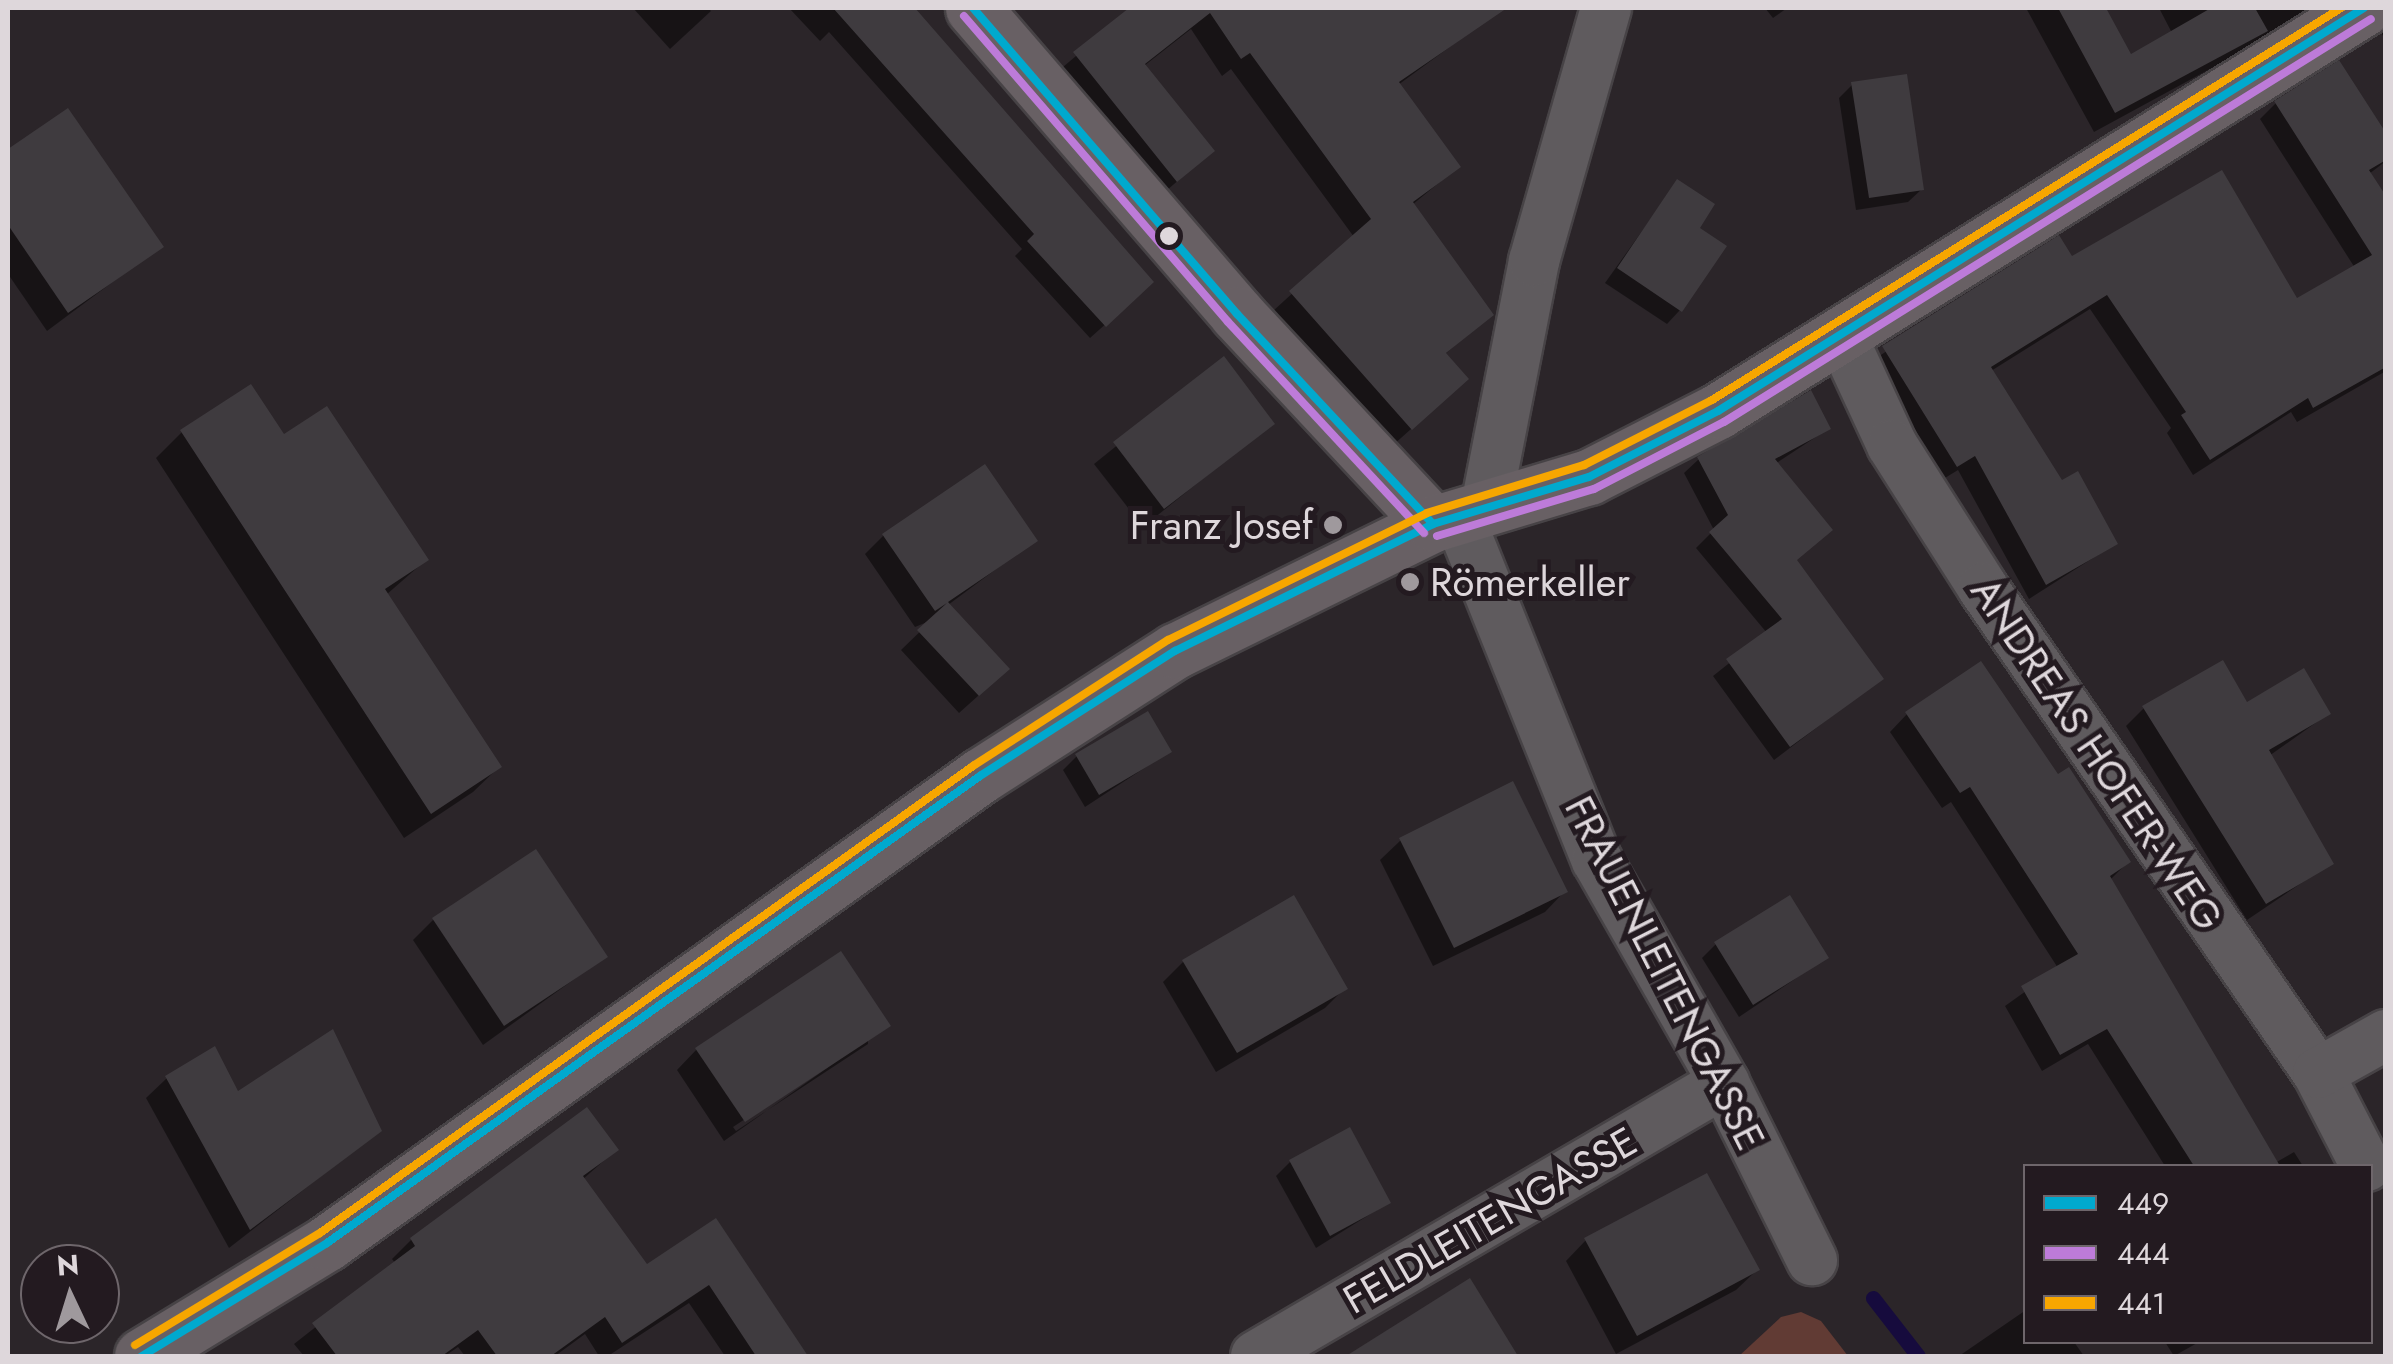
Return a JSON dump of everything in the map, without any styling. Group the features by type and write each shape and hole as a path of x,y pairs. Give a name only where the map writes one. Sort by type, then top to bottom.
{"main road":[{"path":"973,8 1237,314 1459,515"},
{"path":"142,1356 327,1243 1076,711 1175,651 1459,515 1589,477 1718,411 2364,8"},
{"path":"209,1356 327,1243"}],"street":[{"path":"1459,515 1606,8"},
{"name":"ANDREAS HOFER-WEG","path":"1841,335 1892,445 1982,588 2318,1073 2365,1164"},
{"name":"FRAUENLEITENGASSE","path":"1459,515 1598,860 1724,1083 1812,1260"},
{"path":"2318,1073 2386,1036"},
{"name":"FELDLEITENGASSE","path":"1256,1356 1724,1083"}],"shaded area":[{"path":"1801,1312 1821,1321 1848,1356 1739,1356 1781,1317"}],"building":[{"path":"833,8 915,8 1154,282 1106,327 1027,241 1034,234"},
{"path":"1129,8 1507,8 1399,82 1461,167 1413,202 1494,315 1446,353 1469,379 1412,430 1289,291 1371,219 1250,53 1241,59 1210,13 1145,64 1215,151 1177,182 1073,52"},
{"path":"2058,8 2106,8 2131,54 2211,8 2255,8 2268,31 2115,113"},
{"path":"2339,60 2386,133 2386,160 2369,170 2386,196 2386,367 2313,408 2308,398 2210,460 2181,415 2186,412 2107,295 1991,367 2062,480 2078,471 2118,544 2046,585 1975,456 1957,467 1882,346 2059,235 2072,256 2222,170 2297,298 2372,255 2274,101"},
{"path":"1907,74 1924,190 1869,198 1851,82"},
{"path":"68,108 164,247 68,313 8,225 8,149"},
{"path":"1677,179 1715,204 1700,228 1727,246 1682,312 1617,268"},
{"path":"1224,356 1275,424 1164,509 1113,442"},
{"path":"251,384 284,434 327,406 429,560 385,589 502,767 431,814 180,430"},
{"path":"1811,390 1831,429 1775,459 1833,530 1797,560 1884,679 1790,747 1726,659 1782,619 1709,532 1728,515 1697,457"},
{"path":"985,464 1038,541 948,602 1010,669 979,696 917,630 947,603 935,611 882,534"},
{"path":"2223,660 2247,702 2304,668 2331,714 2269,750 2334,864 2266,904 2142,706"},
{"path":"1981,661 2058,774 2069,767 2131,862 2110,876 2279,1164 2193,1164 2107,1029 2060,1055 2021,986 2078,954 1970,787 1960,793 1905,712"},
{"path":"1148,711 1172,752 1099,795 1075,754"},
{"path":"1513,781 1568,892 1454,948 1399,838"},
{"path":"536,849 608,957 504,1026 432,918"},
{"path":"1294,895 1348,989 1237,1053 1182,960"},
{"path":"1790,895 1829,958 1753,1005 1714,942"},
{"path":"841,951 891,1026 745,1122 695,1048"},
{"path":"333,1029 382,1131 250,1230 165,1076 215,1046 238,1091"},
{"path":"587,1107 619,1150 583,1176 647,1264 716,1218 808,1356 756,1356 709,1285 622,1343 605,1317 551,1356 497,1356 478,1330 442,1356 337,1356 312,1323 415,1246 410,1238"},
{"path":"1350,1127 1391,1203 1330,1236 1289,1160"},
{"path":"1707,1173 1760,1270 1637,1336 1584,1238"},
{"path":"1470,1278 1518,1356 1346,1356"}],"waterway":[{"path":"1873,1298 1918,1356"}],"transit line":[{"name":"449","path":"973,8 1237,314 1433,524"},
{"name":"441","path":"135,1345 320,1233 973,766 1168,640 1427,513 1584,465 1712,400 2341,8"},
{"name":"449","path":"142,1356 327,1243 980,776 1175,651 1433,524 1589,477 1718,411 2364,8"},
{"name":"444","path":"964,16 1228,322 1424,533"},
{"name":"444","path":"1437,536 1594,489 1724,422 2371,19"}],"place":[{"name":"Franz Josef","path":"1333,525"},
{"name":"Römerkeller","path":"1410,582"}]}
